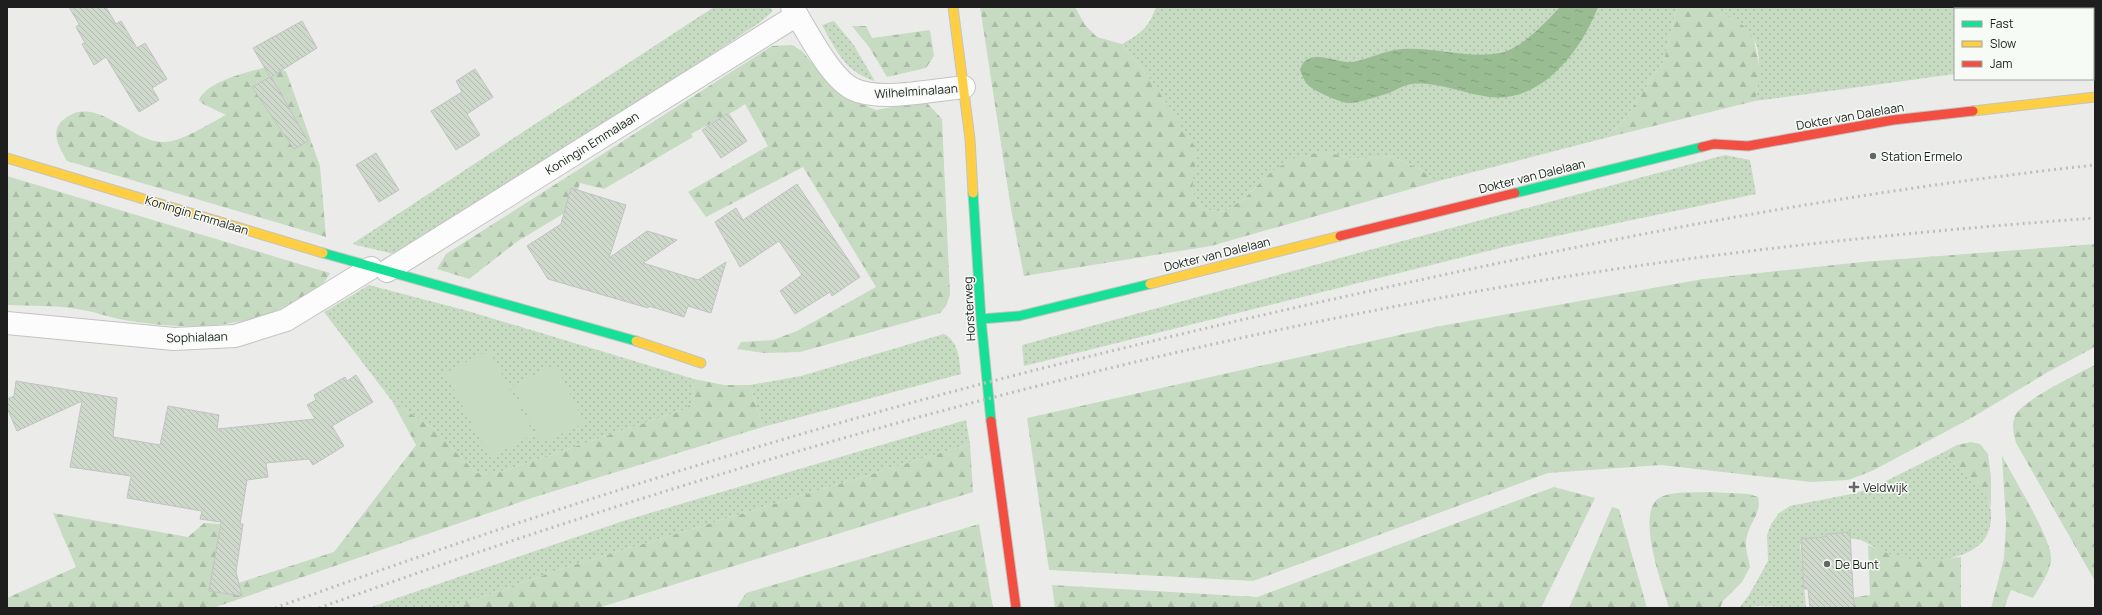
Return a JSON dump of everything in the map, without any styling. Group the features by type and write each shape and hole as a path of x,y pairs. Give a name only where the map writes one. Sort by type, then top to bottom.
{"street":[{"name":"Horsterweg","path":"953,7 964,87 977,238 981,319 988,400 1016,608"},
{"name":"Wilhelminalaan","path":"794,11 830,68 852,89 866,94 890,95 964,87"},
{"name":"Koningin Emmalaan","path":"379,269 794,11"},
{"name":"Dokter van Dalelaan","path":"981,319 1019,316 1714,144 1748,146 1893,120 2095,97"},
{"name":"Koningin Emmalaan","path":"7,158 379,269 640,342 701,363"},
{"name":"Sophialaan","path":"7,323 174,339 235,336 286,320 379,269"}],"green space":[{"path":"714,7 770,7 773,11 759,23 649,96 394,254 352,244"},
{"path":"980,7 1075,7 1085,25 1097,37 1122,44 1151,80 1197,150 1192,191 1203,209 1223,212 1244,199 1272,171 1298,156 1327,152 1352,159 1392,156 1423,171 1435,182 1211,246 1024,276 1011,209"},
{"path":"1156,7 1677,7 1664,60 1624,120 1605,138 1435,182 1423,171 1392,156 1352,159 1327,152 1272,171 1244,199 1223,212 1203,209 1192,191 1193,173 1151,80 1122,44 1143,30"},
{"path":"1677,7 1716,7 1745,27 1754,40 1759,64 1759,80 1755,101 1605,138 1624,120 1664,60"},
{"path":"1716,7 1998,7 1954,8 1954,74 1755,101 1759,70 1757,46 1748,32"},
{"path":"2095,7 2095,59 2094,8 1998,8"},
{"path":"834,21 853,44 875,81 856,72 842,59 822,25"},
{"path":"852,26 866,26 872,38 930,30 934,56 926,68 887,77 869,47"},
{"path":"792,45 802,51 827,81 855,101 876,110 925,101 942,119 950,295 946,306 940,313 800,352 764,353 737,349 741,342 773,340 797,331 876,287 803,167 706,217 688,192 768,146 745,104 691,134 693,137 604,189 580,183 573,208 518,241 469,279 437,269 446,254 772,46"},
{"path":"267,67 286,71 320,166 326,237 67,161 59,146 56,135 59,125 63,120 75,113 87,112 112,120 138,135 151,140 164,142 179,139 196,132 226,115 203,104 199,100 203,93 229,78"},
{"path":"1725,155 1750,160 1756,194 1504,247 1024,366 1022,345"},
{"path":"7,176 330,273 318,288 281,309 259,317 215,325 192,326 147,323 124,320 89,311 68,308 7,305"},
{"path":"2095,244 2095,347 2048,372 1973,417 1872,471 1848,480 1812,482 1661,465 1548,473 1253,581 1049,570 1027,418 1435,327 1703,279 1862,262"},
{"path":"369,285 468,311 694,379 693,402 683,410 494,474 476,473 434,429 392,401 324,312"},
{"path":"944,334 953,341 959,356 961,374 763,427 750,385 801,376"},
{"path":"489,350 534,434 490,458 445,373"},
{"path":"555,364 585,423 542,443 513,386"},
{"path":"2095,365 2095,581 2016,443 2013,427 2015,416 2028,403 2051,388"},
{"path":"694,379 724,385 750,385 763,427 538,496 213,608 7,608 7,598 76,567 53,513 188,537 204,523 220,524 210,592 334,552 416,445 392,401 434,429 476,473 494,474 683,410 693,402"},
{"path":"966,420 970,444 561,569 451,608 368,608 623,521"},
{"path":"1971,442 1980,444 1988,454 1991,477 1991,507 1982,491 1976,484 1942,453 1957,445"},
{"path":"970,444 973,492 598,608 451,608 561,569"},
{"path":"1942,453 1979,486 1990,505 1991,517 1989,530 1983,541 1973,549 1961,555 1947,559 1917,560 1891,556 1860,540 1855,539 1800,544 1806,608 1759,606 1739,608 1749,595 1768,561 1767,535 1771,524 1779,513 1790,506 1856,493 1872,488"},
{"path":"2002,456 2046,538 2051,559 2047,574 2033,598 2011,590 2004,608 1991,608 2004,558 2006,523"},
{"path":"1554,487 1595,498 1541,608 1055,608 1052,585 1257,597"},
{"path":"1709,492 1749,494 1758,497 1758,509 1746,538 1746,548 1750,567 1742,582 1723,601 1720,608 1669,608 1652,548 1650,515 1654,503 1668,494"},
{"path":"1612,507 1619,509 1647,608 1569,608"},
{"path":"979,524 993,608 736,608 746,593"},
{"path":"1868,545 1881,551 1904,558 1924,560 1961,557 1961,608 1843,608 1842,599 1870,595"}],"water":[{"path":"1560,7 1598,7 1591,24 1581,40 1557,71 1542,83 1526,92 1508,97 1489,97 1430,84 1412,84 1386,94 1348,103 1326,96 1310,87 1305,81 1300,70 1309,58 1323,57 1353,62 1390,51 1403,49 1476,55 1500,53 1525,41"}],"building":[{"path":"69,7 106,7 116,24 121,21 137,48 145,43 167,79 152,88 159,100 139,112 106,57 94,65 82,44 85,43 76,27 79,24"},
{"path":"302,21 317,48 271,77 308,141 294,149 252,87 270,77 253,48"},
{"path":"475,69 493,97 467,114 480,135 456,150 431,111 462,92 456,81"},
{"path":"728,113 747,141 721,158 702,130"},
{"path":"376,153 399,190 379,202 356,165"},
{"path":"797,184 860,277 832,296 830,292 795,314 780,291 802,275 779,241 740,267 715,222 736,208 743,220"},
{"path":"571,188 626,205 609,258 647,231 677,240 643,263 698,280 726,262 711,313 688,306 684,317 548,279 527,246 561,224"},
{"path":"356,375 373,402 332,426 344,446 313,465 309,459 266,463 268,477 247,480 240,524 243,524 236,572 242,596 209,591 221,522 200,519 202,511 127,498 131,476 70,467 82,401 17,431 7,408 7,399 14,396 16,381 117,398 113,437 160,445 168,406 219,415 217,429 315,419 307,405 316,400 314,395 345,377 347,381"},
{"name":"De Bunt","path":"1850,532 1854,608 1810,608 1808,589 1804,589 1801,539 1824,537 1827,534"}],"railway":[{"path":"275,608 366,575 549,513 733,454 919,401 1139,344 1444,275 1629,237 1814,203 2001,176 2095,165"},
{"path":"319,608 456,560 733,470 1014,392 1155,357 1297,326 1440,298 1603,271 1685,259 1849,240 2013,224 2095,218"}],"traffic: fast":[{"path":"1515,193 1702,147"},
{"path":"973,193 981,319 991,421"},
{"path":"323,253 636,341"},
{"path":"981,319 1019,316 1150,284"}],"traffic: slow":[{"path":"953,7 970,139 973,193"},
{"path":"1973,111 2095,97"},
{"path":"7,158 323,253"},
{"path":"1150,284 1340,236"},
{"path":"636,341 701,363"}],"traffic: jam":[{"path":"1702,147 1714,144 1748,146 1893,120 1973,111"},
{"path":"1340,236 1515,193"},
{"path":"991,421 1016,608"}],"place":[{"name":"Station Ermelo","path":"1873,156"},
{"name":"Veldwijk","path":"1854,487"},
{"name":"De Bunt","path":"1827,564"}]}
